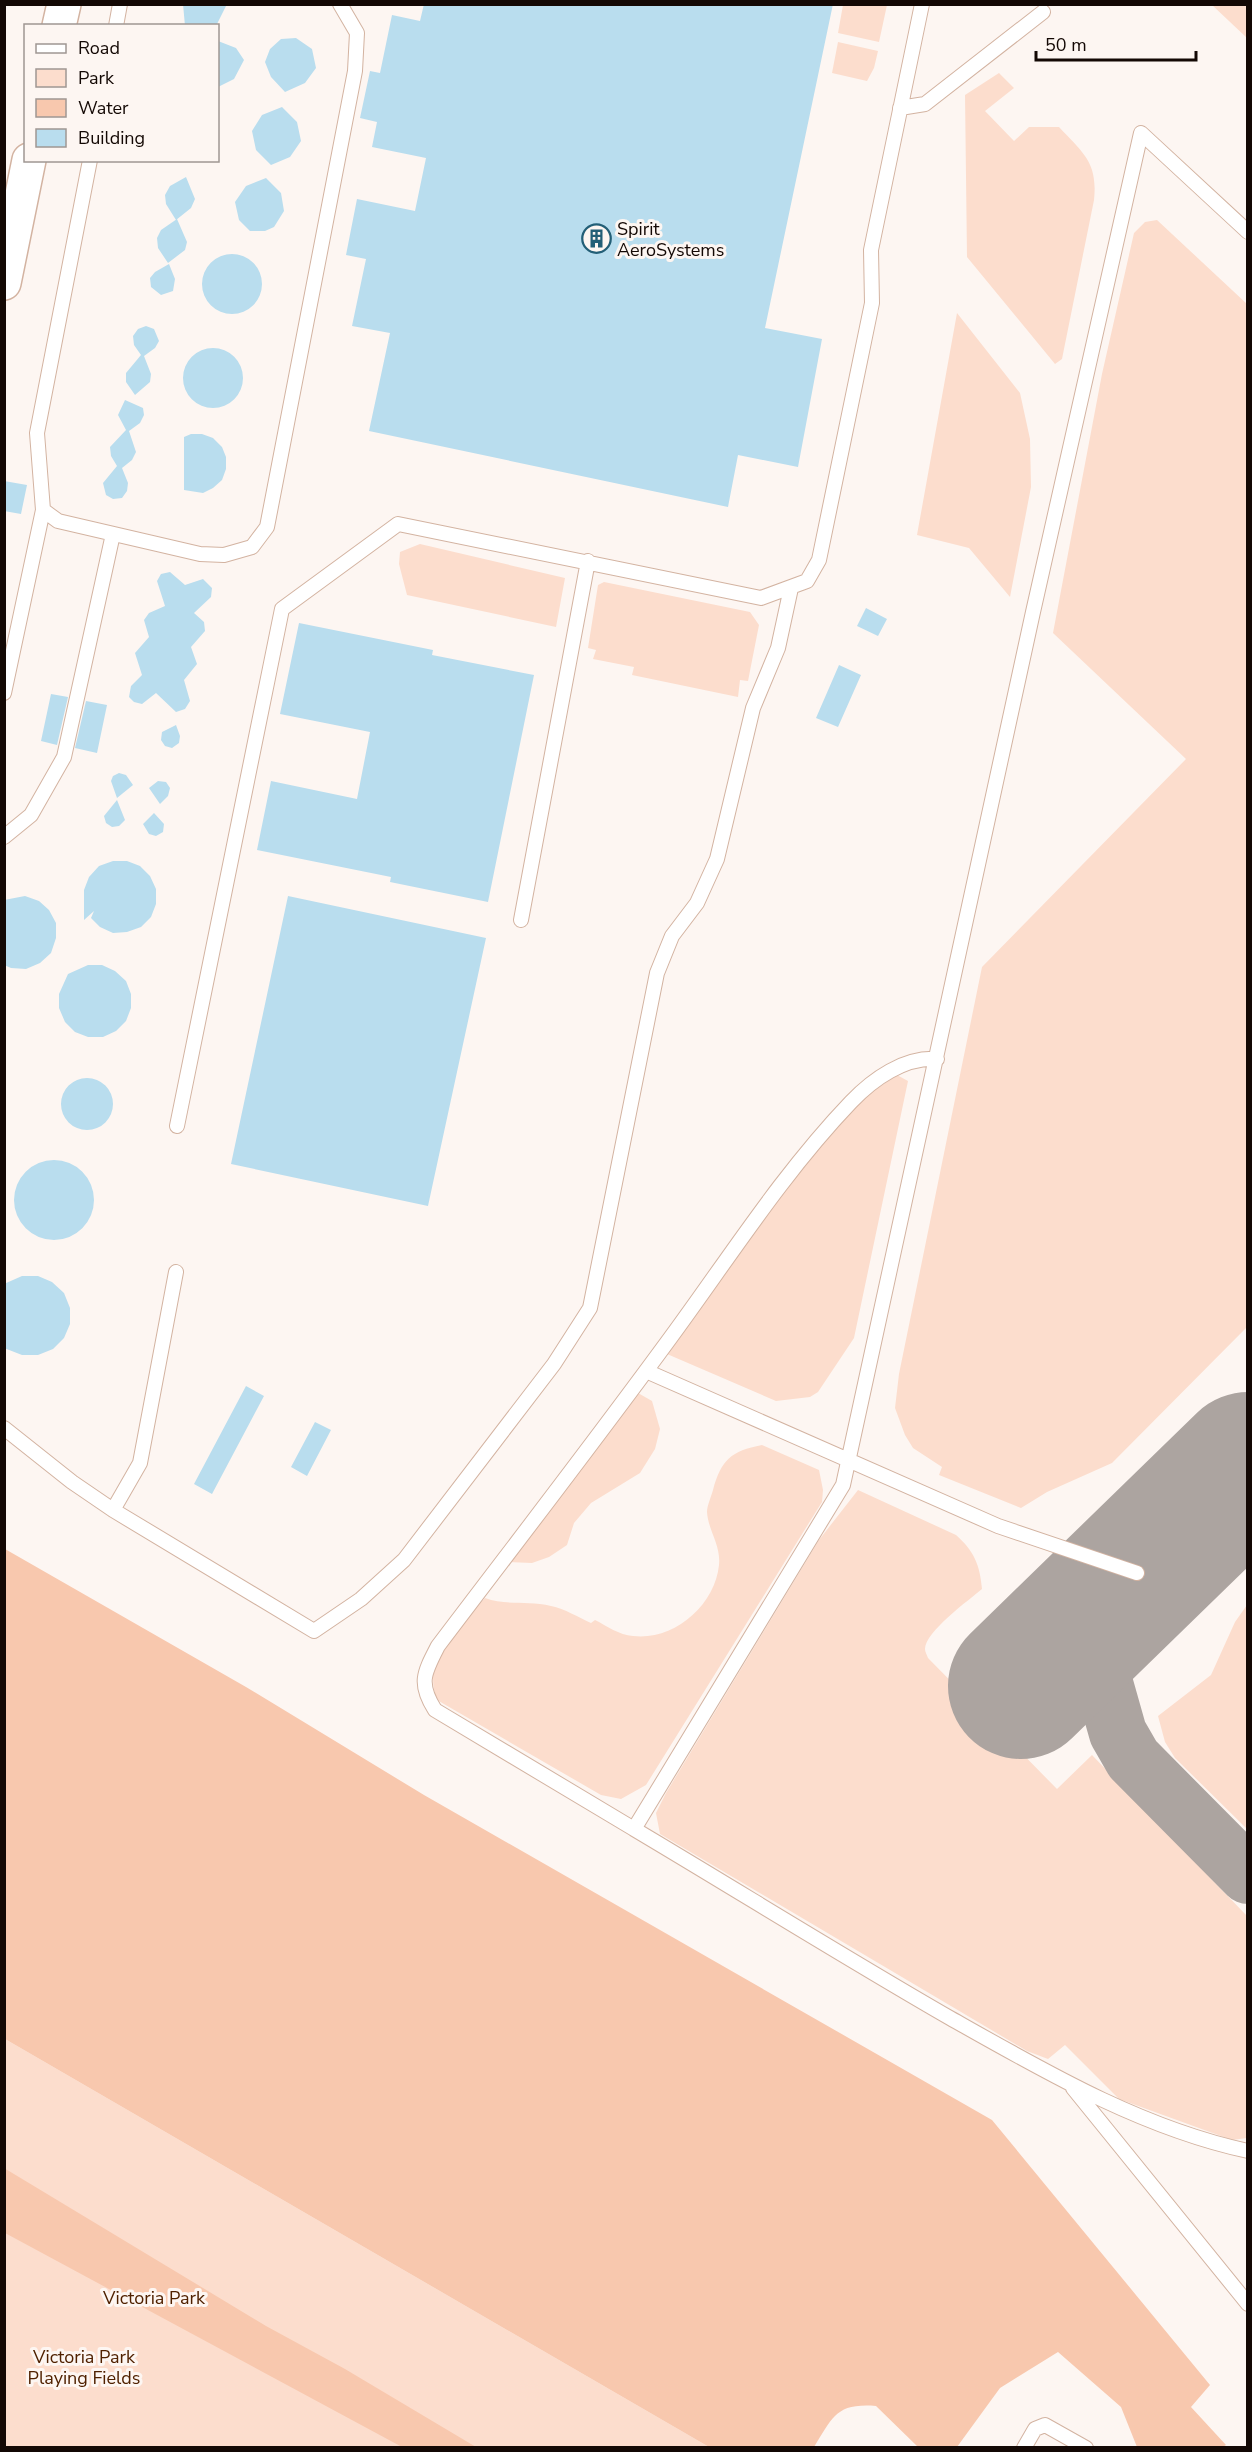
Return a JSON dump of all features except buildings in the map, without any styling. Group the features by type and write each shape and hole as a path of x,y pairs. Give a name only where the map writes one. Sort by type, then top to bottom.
{"street":[{"path":"59,24 64,4"},
{"path":"4,283 29,162"}],"lane":[{"path":"116,24 120,4"},
{"path":"43,510 58,521 200,554 224,555 252,547 267,527 355,71 357,33 340,4"},
{"path":"177,1126 282,609 398,524 588,561 760,598 807,581 819,561 872,303 871,250 922,4"},
{"path":"900,108 926,104 1043,12"},
{"path":"634,1829 843,1485 1033,612 1142,133 1248,232"},
{"path":"4,693 43,510 37,433 90,162"},
{"path":"4,837 31,815 64,757 113,534"},
{"path":"521,920 588,561"},
{"path":"4,1428 72,1482 113,1510 314,1631 362,1599 404,1560 554,1364 590,1308 657,973 672,936 697,903 717,859 753,708 778,648 791,588"},
{"path":"937,1059 911,1060 880,1077 852,1101 802,1158 646,1371 438,1646 426,1669 424,1693 435,1710 907,1993 1071,2085 1189,2134 1248,2151"},
{"path":"113,1510 140,1462 176,1272"},
{"path":"646,1371 998,1526 1137,1573"},
{"path":"1071,2085 1248,2304"},
{"path":"1024,2448 1035,2429 1045,2425 1086,2448"}],"green space":[{"path":"843,5 887,5 879,42 838,33"},
{"path":"1212,5 1247,5 1247,38"},
{"path":"838,42 878,51 874,68 867,81 832,73"},
{"path":"999,73 1014,88 985,111 1014,141 1029,127 1059,127 1087,159 1094,176 1094,200 1062,359 1055,364 967,257 965,95"},
{"path":"1157,220 1247,304 1247,1327 1112,1463 1047,1492 1021,1508 939,1475 942,1467 913,1448 905,1435 895,1408 899,1374 982,967 1186,759 1053,633 1102,374 1134,233 1145,222"},
{"path":"957,313 1020,393 1030,439 1031,487 1010,597 969,548 917,535"},
{"path":"420,544 565,578 556,627 407,595 399,564 400,552"},
{"path":"604,582 750,612 759,625 748,681 740,680 738,697 632,675 634,667 593,659 596,650 588,648 598,585"},
{"path":"897,1075 908,1081 854,1338 818,1392 810,1397 776,1401 667,1354 817,1147 869,1094"},
{"path":"638,1393 652,1401 660,1429 655,1449 640,1473 591,1503 574,1523 567,1545 549,1557 532,1563 507,1562"},
{"path":"762,1445 819,1470 823,1490 822,1502 646,1785 621,1799 601,1795 437,1700 433,1684 438,1656 453,1632 485,1598 501,1602 551,1606 591,1623 595,1620 618,1632 633,1636 663,1633 690,1618 710,1594 719,1565 718,1551 707,1512 716,1480 729,1458 742,1450"},
{"path":"858,1490 956,1535 975,1559 982,1589 932,1634 925,1649 928,1658 1057,1789 1092,1755 1247,1916 1247,2138 1232,2140 1119,2099 1065,2045 1048,2059 1027,2051 660,1834 656,1813 666,1793 819,1540"},
{"path":"1247,1605 1247,1829 1175,1758 1165,1742 1158,1716 1211,1675 1235,1622"},
{"name":"Victoria Park","path":"5,2039 709,2447 5,2447"}],"water":[{"path":"5,1549 246,1687 424,1795 992,2120 1210,2385 1191,2407 1226,2445 1221,2448 1137,2447 1121,2407 1058,2352 1000,2388 957,2447 918,2447 876,2406 863,2406 852,2407 837,2414 814,2447 709,2447 5,2039"},
{"path":"4,2168 266,2326 345,2369 476,2447 402,2447 5,2233"}],"taxiway":[{"path":"1137,1573 1115,1612 1105,1645 1103,1680 1118,1733 1133,1759 1248,1875"}],"runway":[{"path":"1021,1686 1248,1465"}],"place":[{"name":"Spirit AeroSystems","path":"596,239"}],"park label":[{"name":"Victoria Park Playing Fields","path":"84,2367"}]}
